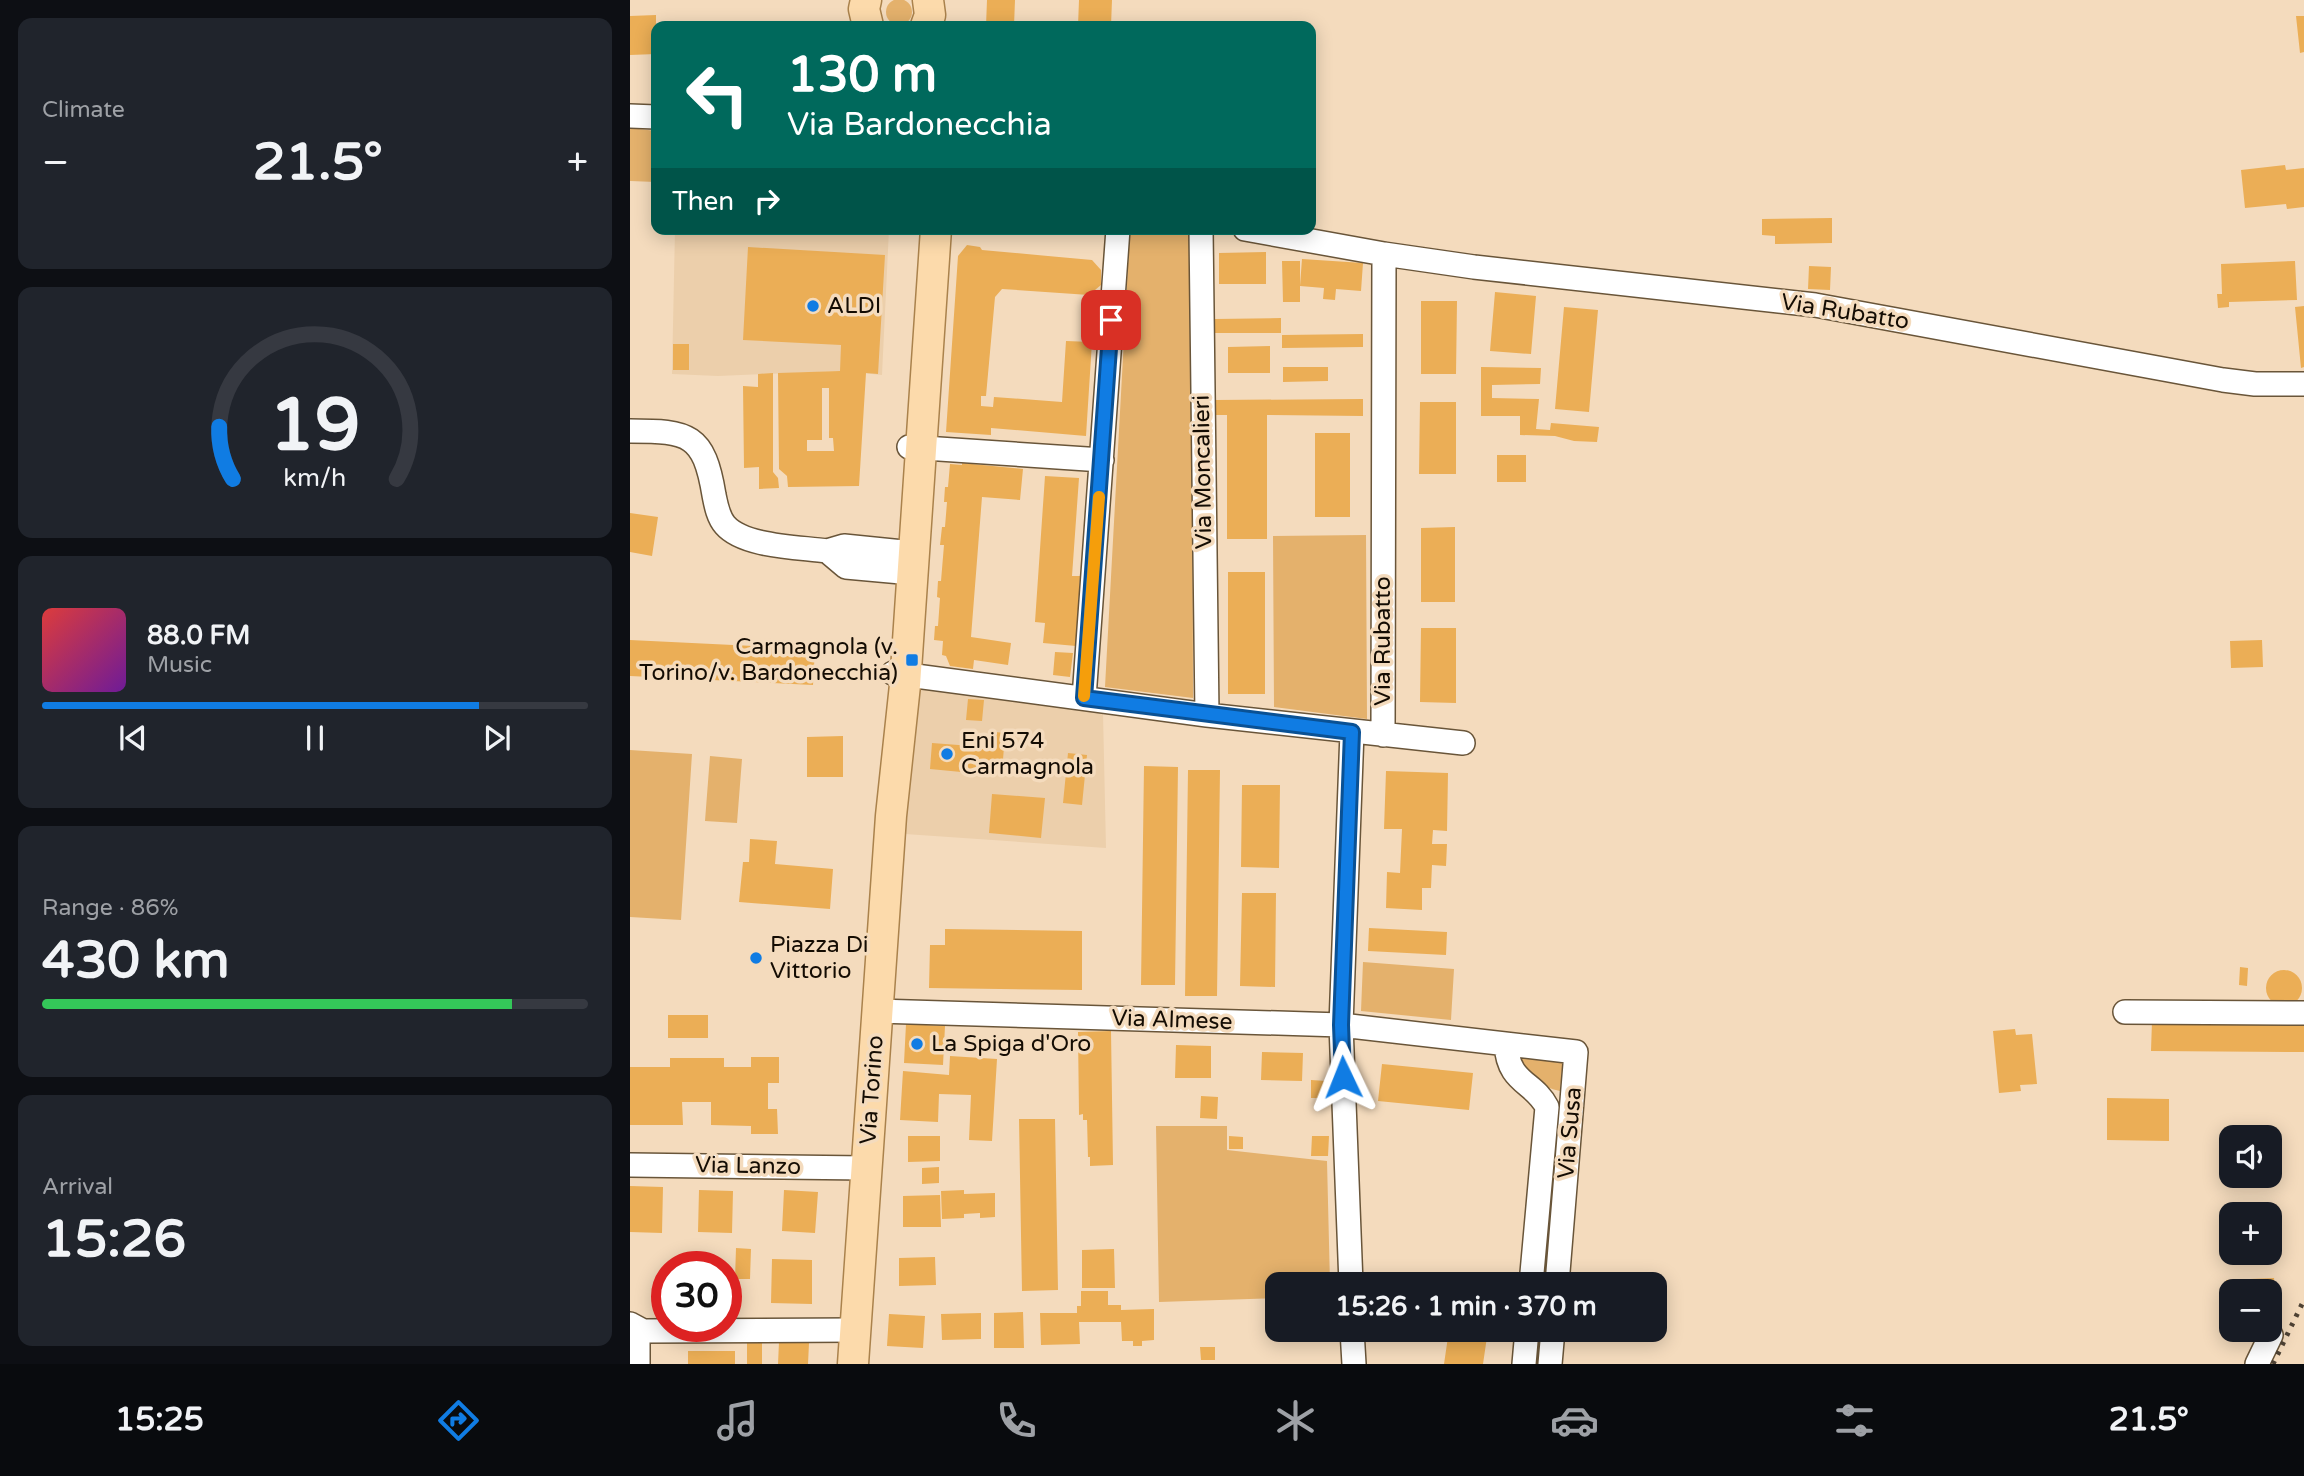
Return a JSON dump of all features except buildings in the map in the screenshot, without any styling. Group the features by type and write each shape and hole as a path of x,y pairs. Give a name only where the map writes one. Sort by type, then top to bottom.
{"main road":[{"path":"866,0 864,9 867,21"},
{"path":"928,0 930,15 928,21"},
{"path":"915,447 921,264 918,235"},
{"path":"915,447 935,235"},
{"name":"Via Torino","path":"853,1364 915,447"}],"street":[{"path":"1084,698 1118,235"},
{"name":"Via Moncalieri","path":"1201,235 1208,715"},
{"name":"Via Rubatto","path":"1278,235 1474,267 1815,305 2223,380 2255,384 2304,384"},
{"name":"Via Rubatto","path":"1383,735 1384,254"},
{"path":"630,431 676,434 698,445 709,465 720,518 734,533 750,540 827,551 844,546 907,562"},
{"path":"915,447 1102,460"},
{"path":"899,674 1208,715 1463,743"},
{"path":"1351,1272 1341,1025 1352,732"},
{"name":"Via Almese","path":"877,1011 1341,1025"},
{"path":"2125,1012 2304,1013"},
{"name":"Via Susa","path":"1341,1025 1576,1052 1558,1272"},
{"name":"Via Susa","path":"1506,1044 1507,1057 1516,1075 1547,1107 1532,1272"},
{"name":"Via Lanzo","path":"630,1165 866,1168"},
{"path":"638,1364 637,1328 856,1330"},
{"path":"1353,1342 1354,1364"},
{"path":"1524,1364 1526,1342"},
{"path":"1550,1364 1552,1342"},
{"path":"2257,1364 2268,1342"}],"shaded area":[{"path":"894,0 904,0 911,7 908,21 890,21 887,17 887,7"},
{"path":"630,128 651,130 651,182 630,181"},
{"path":"675,235 889,235 882,375 840,371 718,376 672,374"},
{"path":"1130,235 1195,235 1192,342 1193,698 1105,687"},
{"path":"1366,535 1367,719 1274,707 1273,536"},
{"path":"914,687 1103,713 1106,848 905,834"},
{"path":"630,750 692,754 681,920 630,917"},
{"path":"710,756 742,759 737,823 705,821"},
{"path":"1363,962 1454,969 1451,1020 1361,1011"},
{"path":"1520,1054 1563,1058 1560,1091 1534,1079"},
{"path":"1156,1126 1227,1126 1227,1150 1327,1161 1330,1272 1265,1272 1265,1298 1159,1302"}],"railway":[{"path":"2273,1364 2304,1300"}],"slow traffic":[{"path":"1084,696 1099,497"}],"place":[{"name":"ALDI","path":"813,306"},
{"name":"Carmagnola (v. Torino/v. Bardonecchia)","path":"912,660"},
{"name":"Eni 574 Carmagnola","path":"947,754"},
{"name":"Piazza Di Vittorio","path":"756,958"},
{"name":"La Spiga d'Oro","path":"917,1044"}],"route":[{"path":"1111,320 1084,698 1352,732 1341,1025 1343,1077"}]}
